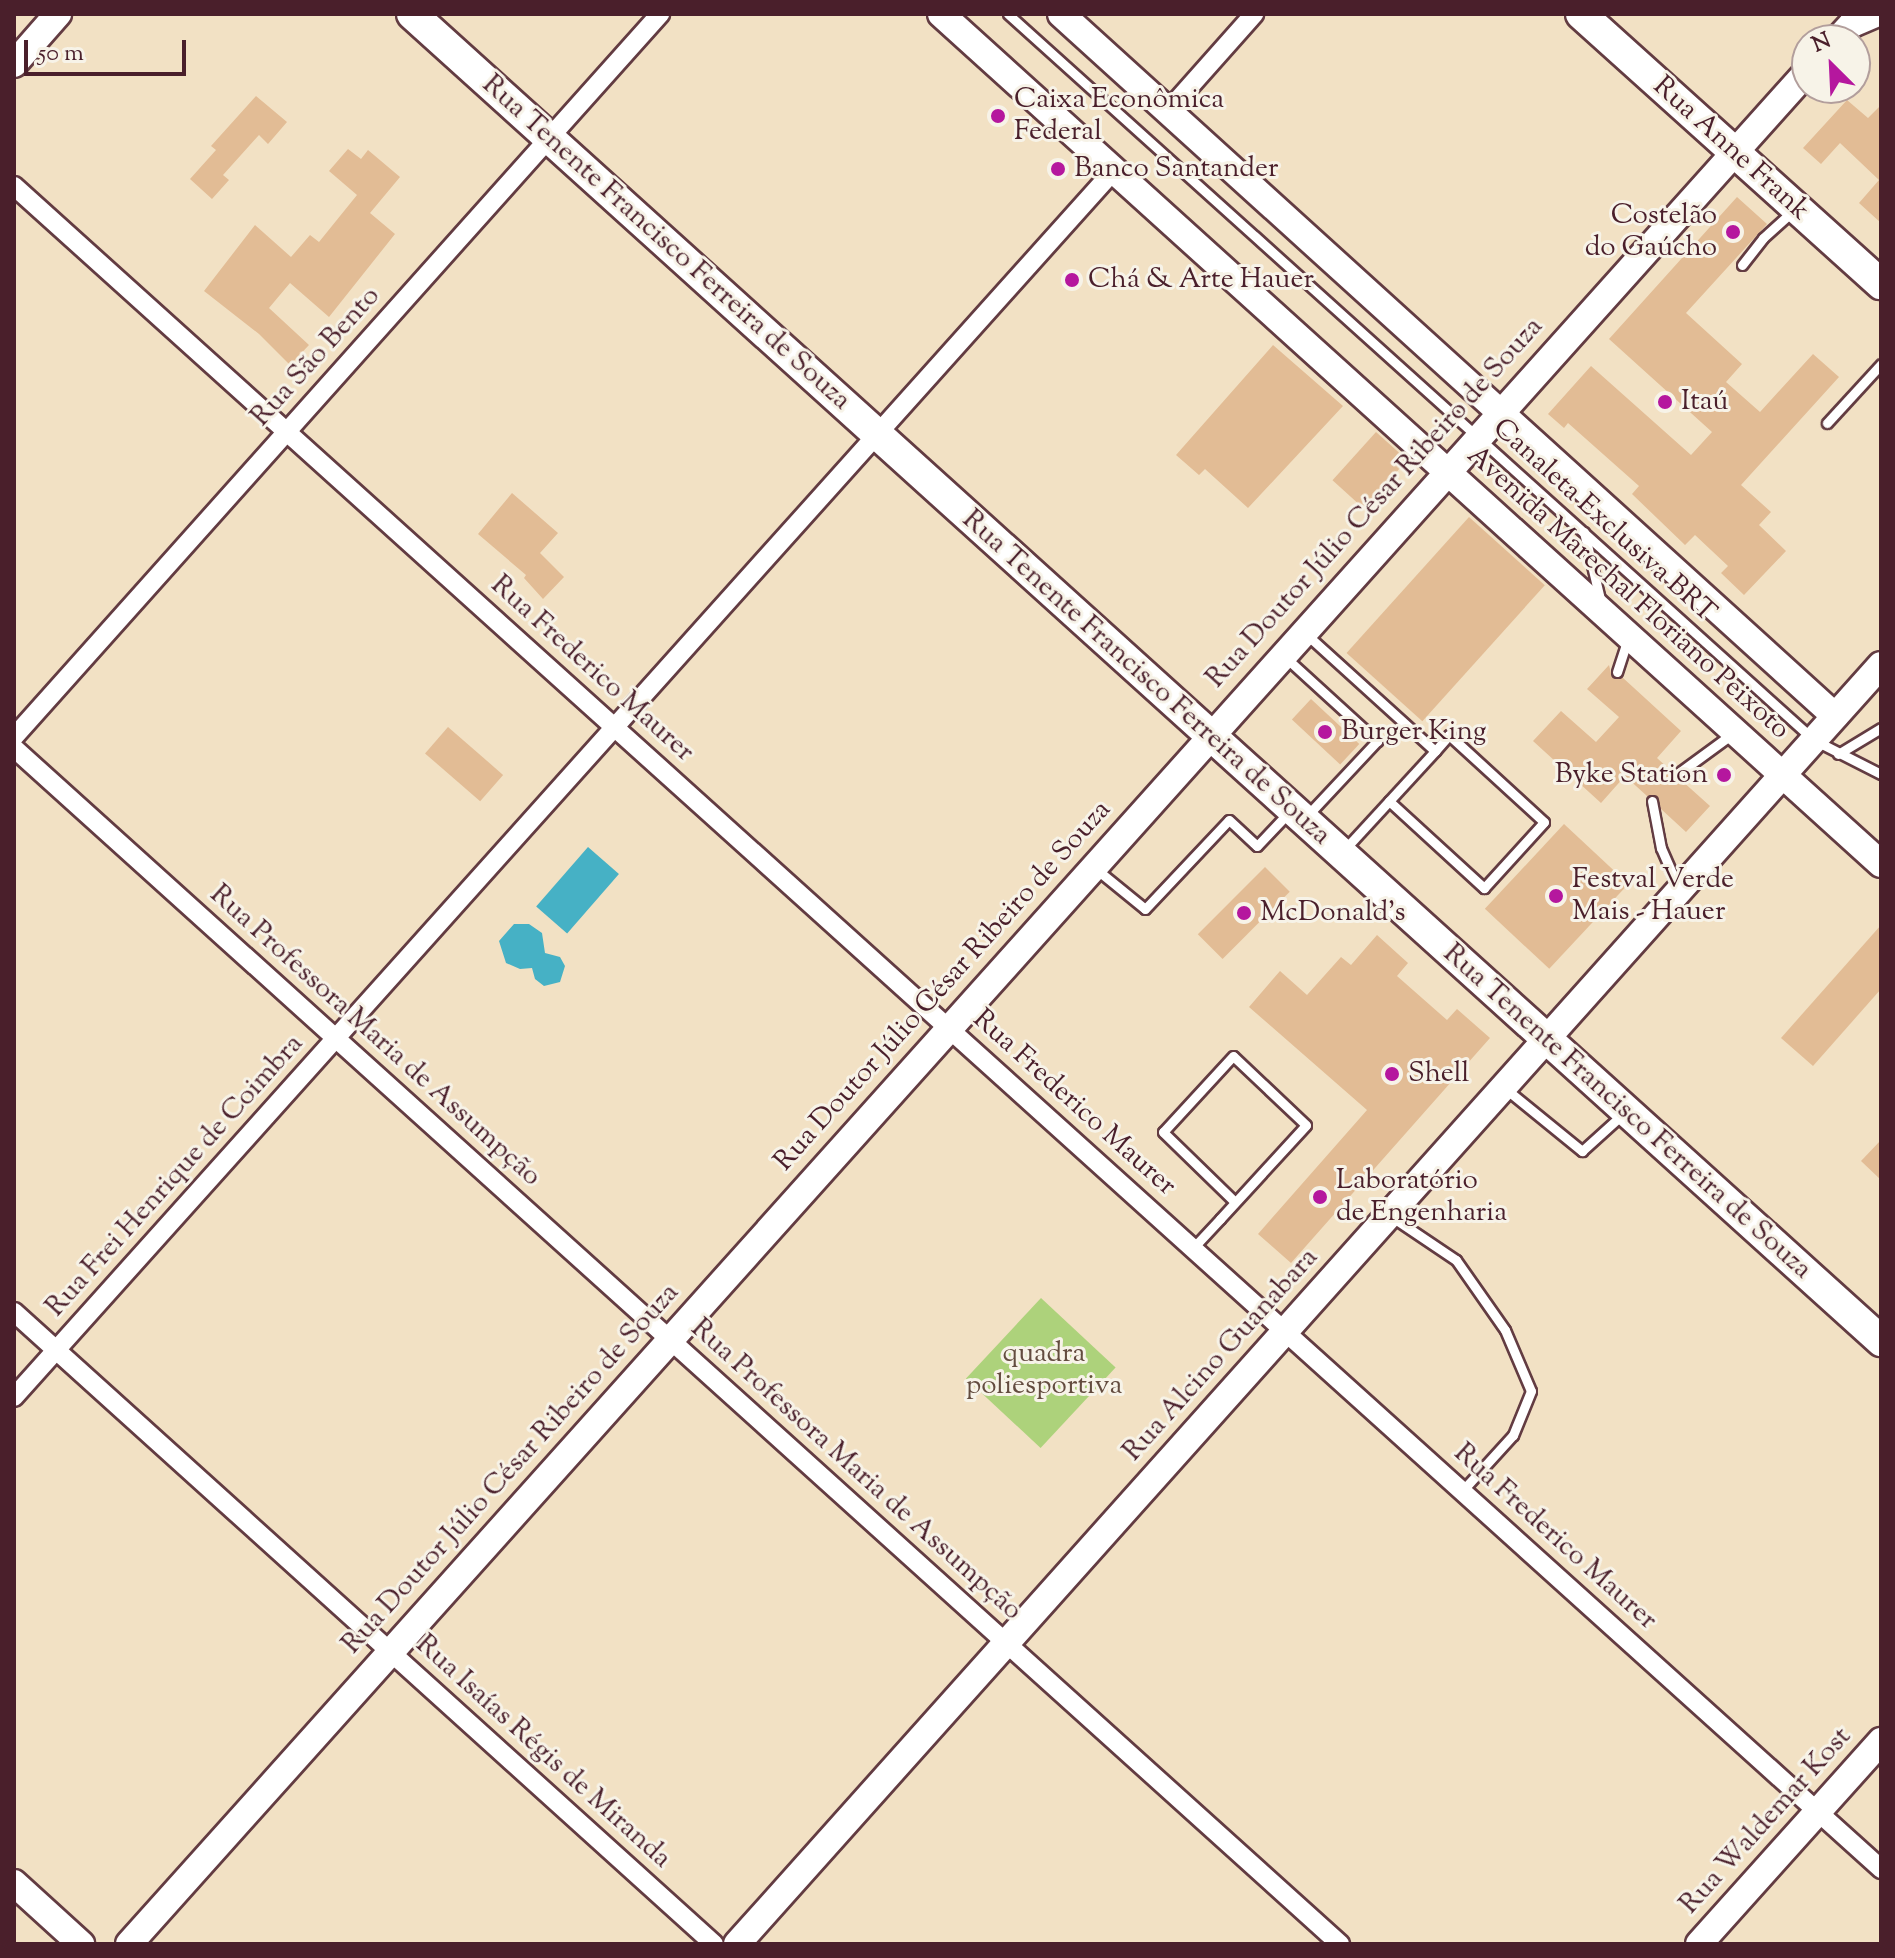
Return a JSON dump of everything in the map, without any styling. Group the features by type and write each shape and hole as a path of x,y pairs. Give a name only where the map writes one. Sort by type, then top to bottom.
{"main road":[{"path":"14,64 58,14"},
{"name":"Rua Tenente Francisco Ferreira de Souza","path":"412,14 1881,1341"},
{"name":"Avenida Marechal Floriano Peixoto","path":"941,14 1881,864"},
{"name":"Avenida Marechal Floriano Peixoto","path":"1061,14 1500,412 1841,698"},
{"name":"Rua Anne Frank","path":"1581,14 1881,284"},
{"name":"Rua Doutor Júlio César Ribeiro de Souza","path":"129,1944 1791,89"},
{"name":"Rua Alcino Guanabara","path":"737,1944 1814,740 1841,698 1881,665"},
{"name":"Rua Waldemar Kost","path":"1699,1944 1881,1741"},
{"path":"14,1883 81,1944"}],"street":[{"name":"Rua São Bento","path":"14,737 660,14"},
{"path":"1168,111 1254,14"},
{"name":"Rua Frei Henrique de Coimbra","path":"14,1397 1114,170"},
{"name":"Rua Frederico Maurer","path":"14,186 1881,1869"},
{"name":"Rua Professora Maria de Assumpção","path":"14,748 1340,1944"},
{"name":"Rua Isaías Régis de Miranda","path":"14,1312 714,1944"}],"lane":[{"name":"Canaleta Exclusiva BRT","path":"1008,14 1814,740 1864,768"},
{"path":"1742,265 1763,238 1796,208"},
{"path":"1827,423 1881,364"},
{"path":"1584,532 1603,613"},
{"path":"1303,631 1435,751"},
{"path":"1617,672 1629,636"},
{"path":"1093,867 1145,909 1229,820 1257,846 1298,814 1377,741 1283,654"},
{"path":"1838,754 1881,728"},
{"path":"1676,775 1735,732"},
{"path":"1341,854 1389,801 1435,751 1449,735 1544,822 1484,888 1389,801"},
{"path":"1864,768 1881,774"},
{"path":"1864,768 1881,784"},
{"path":"1652,801 1661,848 1679,891"},
{"path":"1193,1248 1306,1125 1233,1056 1163,1132 1235,1202"},
{"path":"1503,1087 1582,1151 1626,1111"},
{"path":"1389,1215 1456,1260 1505,1330 1531,1391 1513,1435 1462,1491"}],"green space":[{"name":"quadra poliesportiva","path":"1041,1298 1116,1368 1041,1448 966,1378"}],"water":[{"path":"588,847 619,874 567,934 536,907"},
{"path":"514,924 529,924 542,933 545,953 560,957 565,966 560,982 544,986 535,979 532,968 520,969 506,963 499,941"}],"building":[{"path":"256,96 287,122 268,144 259,135 223,175 229,180 212,199 190,179 216,150 211,146"},
{"path":"1843,104 1852,104 1868,118 1881,105 1881,223 1859,203 1879,180 1840,143 1821,164 1803,148"},
{"path":"348,149 361,159 368,150 400,177 370,213 395,234 329,317 290,283 269,308 309,345 290,365 259,334 204,291 255,225 291,257 310,235 319,242 357,195 329,171"},
{"path":"1737,197 1767,224 1686,313 1742,364 1726,382 1760,412 1813,354 1839,377 1741,485 1771,512 1759,525 1786,551 1744,595 1721,573 1728,566 1695,535 1685,545 1632,494 1639,486 1568,423 1564,428 1548,414 1591,366 1691,455 1712,432 1609,339"},
{"path":"1273,345 1343,406 1248,508 1205,469 1199,475 1176,455"},
{"path":"1376,432 1407,460 1364,508 1333,480"},
{"path":"512,493 558,533 540,553 564,577 543,599 524,578 526,575 478,534"},
{"path":"1469,517 1545,585 1422,721 1347,653"},
{"path":"1609,665 1612,677 1622,677 1681,731 1657,758 1670,770 1670,780 1681,780 1710,806 1686,832 1661,809 1657,796 1647,796 1625,776 1601,803 1533,741 1561,711 1596,742 1619,717 1587,689"},
{"name":"Burger King","path":"1311,699 1359,744 1340,764 1292,719"},
{"path":"448,727 503,775 480,801 425,753"},
{"name":"Festval Verde Mais - Hauer","path":"1564,824 1628,884 1549,969 1485,909"},
{"name":"McDonald's","path":"1265,867 1290,892 1223,959 1198,934"},
{"path":"1881,925 1881,989 1813,1066 1781,1038"},
{"name":"Shell","path":"1377,935 1408,963 1397,976 1447,1020 1457,1009 1490,1038 1291,1263 1258,1234 1367,1110 1249,1007 1280,971 1307,995 1341,957 1351,965"},
{"path":"1881,1140 1881,1180 1861,1161"}],"place":[{"name":"Caixa Econômica Federal","path":"998,116"},
{"name":"Banco Santander","path":"1058,169"},
{"name":"Costelão do Gaúcho","path":"1733,232"},
{"name":"Chá & Arte Hauer","path":"1072,280"},
{"name":"Itaú","path":"1665,402"},
{"name":"Burger King","path":"1325,732"},
{"name":"Byke Station","path":"1724,775"},
{"name":"Festval Verde Mais - Hauer","path":"1556,896"},
{"name":"McDonald's","path":"1244,913"},
{"name":"Shell","path":"1392,1074"},
{"name":"Laboratório de Engenharia","path":"1320,1197"}]}
